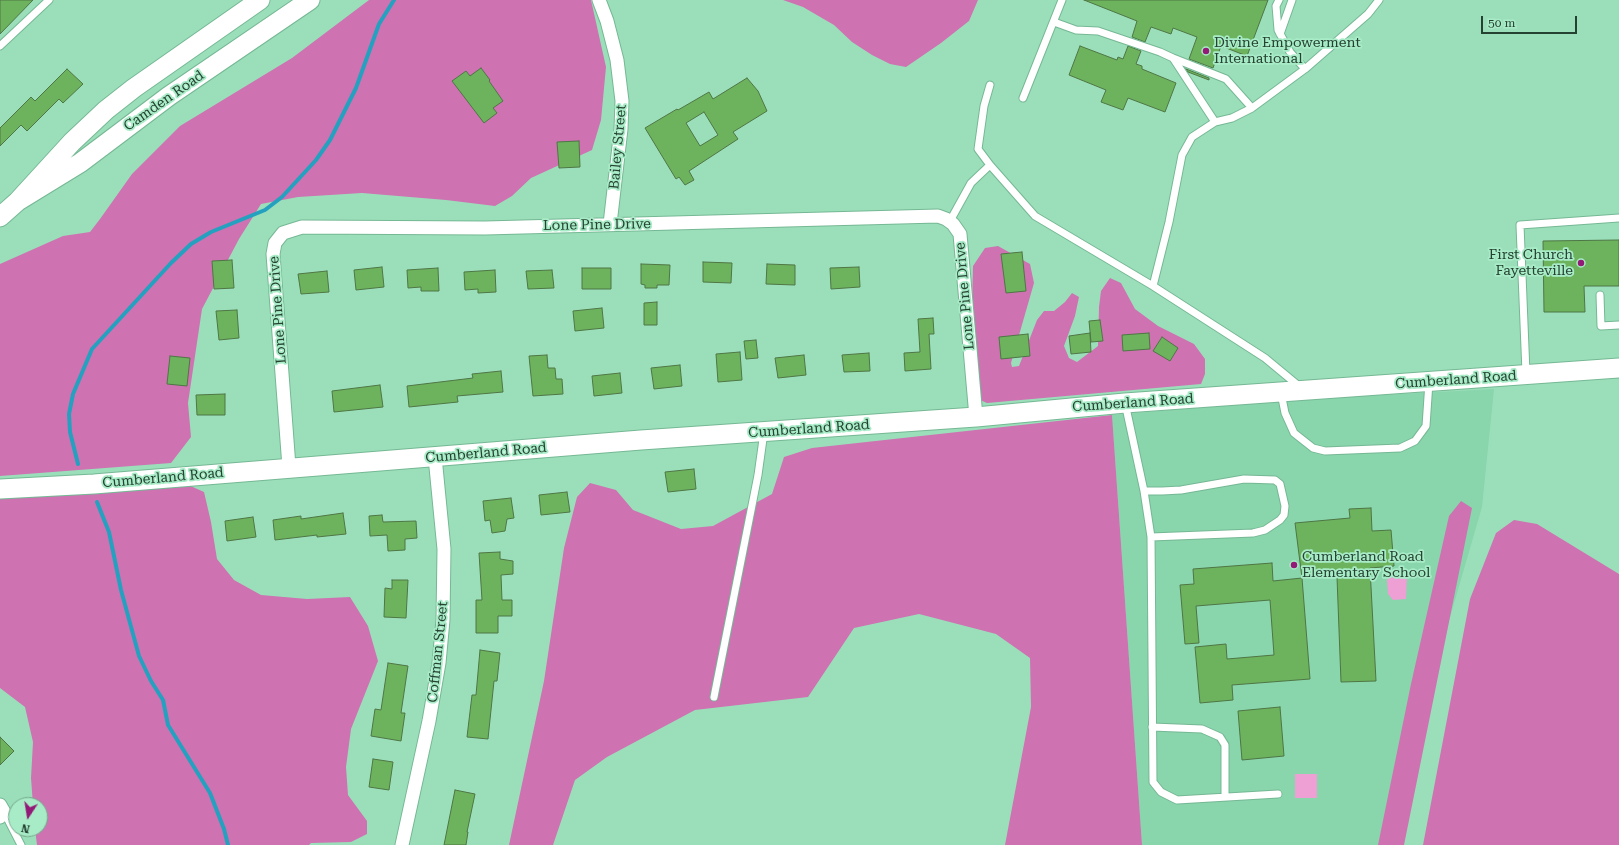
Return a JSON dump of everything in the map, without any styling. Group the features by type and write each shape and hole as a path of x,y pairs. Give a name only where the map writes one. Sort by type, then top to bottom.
{"main road":[{"name":"Camden Road","path":"0,217 18,201 72,142 106,110 134,88 260,0"},
{"name":"Camden Road","path":"18,201 80,163 170,96 310,0"},
{"name":"Cumberland Road","path":"0,489 94,484 289,467 976,417 1125,403 1619,368"}],"street":[{"name":"Bailey Street","path":"599,0 607,20 617,60 622,101 621,136 610,224"},
{"name":"Lone Pine Drive","path":"289,467 273,254 275,243 283,233 302,227 485,228 938,216 954,224 960,234 976,417"},
{"name":"Coffman Street","path":"402,845 429,721 439,663 443,620 444,549 435,457"}],"lane":[{"path":"0,46 49,0"},
{"path":"1023,98 1062,0"},
{"path":"1279,0 1276,6 1278,30 1290,52 1305,69"},
{"path":"1280,34 1292,0"},
{"path":"1153,286 1169,222 1182,155 1192,137 1214,122 1232,118 1252,108 1305,69 1368,14 1379,0"},
{"path":"1054,22 1076,30 1098,31 1160,52 1226,79 1252,108"},
{"path":"1173,58 1214,122"},
{"path":"990,85 984,106 978,149 990,165 1035,216 1153,286 1265,358 1305,390"},
{"path":"950,221 971,183 990,165"},
{"path":"1526,375 1520,225 1619,218"},
{"path":"1600,295 1601,326 1619,325"},
{"path":"1281,392 1285,413 1294,433 1313,448 1325,451 1400,448 1415,441 1426,426 1429,382"},
{"path":"1125,403 1144,491 1151,537 1153,782 1161,792 1177,800 1278,794"},
{"path":"714,697 758,475 764,432"},
{"path":"1144,491 1181,490 1244,479 1275,480 1280,484 1285,506 1284,515 1280,520 1266,530 1253,533 1151,537"},
{"path":"1152,727 1202,729 1220,737 1225,745 1225,797"},
{"path":"1,811 21,845"}],"shaded area":[{"path":"369,0 591,0 606,67 601,120 592,150 531,178 512,196 495,206 446,200 362,193 298,197 261,204 239,239 202,309 188,403 191,437 171,463 0,476 0,264 63,236 90,232 132,174 180,126 292,58"},
{"path":"783,0 978,0 969,21 941,43 906,67 890,64 872,55 852,42 834,25 803,7"},
{"path":"998,246 1030,264 1034,283 1011,363 1012,367 1019,366 1037,320 1044,311 1054,311 1065,302 1072,293 1079,297 1075,316 1064,346 1069,358 1077,362 1098,346 1101,291 1110,278 1121,283 1135,309 1158,326 1194,344 1205,359 1205,374 1201,384 987,403 980,400 972,306 973,266 985,248"},
{"name":"Cumberland Road Elementary School","path":"1494,389 1482,507 1384,845 1142,845 1112,415 1290,400"},
{"path":"1112,415 1142,845 1005,845 1031,707 1030,658 996,634 919,614 854,628 808,697 695,710 607,757 575,780 553,845 509,845 544,681 564,548 577,497 590,483 616,490 633,510 681,529 713,526 772,494 784,457 812,448"},
{"path":"186,484 204,492 217,559 234,580 261,595 307,599 350,597 368,626 378,661 351,729 346,767 348,795 367,821 367,834 351,842 311,843 309,845 37,845 36,837 48,837 48,797 32,797 31,778 33,742 25,707 0,688 0,497"},
{"path":"1461,501 1472,508 1404,845 1378,845 1411,684 1449,516"},
{"path":"1514,520 1537,524 1619,574 1619,845 1423,845 1470,599 1496,533"},
{"path":"1389,576 1407,576 1406,599 1393,600 1388,594 1387,580"},
{"path":"1295,774 1317,774 1317,798 1295,798"}],"building":[{"path":"0,0 33,0 0,34"},
{"path":"1084,0 1268,0 1247,56 1221,46 1213,68 1189,59 1197,37 1173,28 1171,34 1151,27 1145,42 1132,37 1137,21"},
{"path":"1080,46 1117,60 1118,57 1123,59 1128,46 1141,51 1136,64 1142,66 1142,69 1176,83 1165,112 1128,98 1123,110 1101,102 1106,90 1069,75"},
{"path":"481,68 503,101 493,108 497,113 484,123 452,81 466,71 470,76"},
{"path":"67,69 83,84 63,103 59,99 27,131 21,125 0,146 0,128 31,97 35,101"},
{"path":"1186,69 1209,78 1209,80 1188,72"},
{"path":"747,78 758,91 767,111 733,132 738,139 689,171 694,180 685,185 679,177 676,179 645,128 709,92 713,99","holes":["704,112 718,135 700,146 686,123"]},
{"path":"579,141 580,167 559,168 557,142"},
{"name":"First Church Fayetteville","path":"1619,240 1619,286 1584,286 1585,312 1544,312 1543,241"},
{"path":"1022,252 1026,291 1006,293 1001,254"},
{"path":"232,260 234,288 214,289 212,261"},
{"path":"703,262 732,263 731,283 703,282"},
{"path":"641,264 670,265 669,285 657,285 657,288 645,288 645,285 641,284"},
{"path":"767,264 795,265 795,285 766,284"},
{"path":"382,267 384,287 356,290 354,270"},
{"path":"859,267 860,287 831,289 830,268"},
{"path":"438,268 439,291 421,291 421,287 408,288 407,270"},
{"path":"582,268 611,268 611,289 582,289"},
{"path":"495,270 496,292 478,293 478,289 465,290 464,272"},
{"path":"552,270 554,288 528,289 526,271"},
{"path":"327,271 329,292 301,294 298,274"},
{"path":"657,302 657,325 644,325 644,303"},
{"path":"602,308 604,328 575,331 573,311"},
{"path":"237,310 239,338 219,340 216,311"},
{"path":"933,318 934,334 929,334 931,369 905,371 904,353 920,352 918,319"},
{"path":"1100,320 1103,341 1091,342 1089,321"},
{"path":"1090,333 1091,352 1071,354 1069,336"},
{"path":"1149,333 1150,349 1123,351 1122,335"},
{"path":"1028,334 1030,356 1001,359 999,337"},
{"path":"1162,337 1178,348 1170,361 1153,351"},
{"path":"756,340 758,358 746,359 744,341"},
{"path":"740,352 742,380 718,382 716,354"},
{"path":"869,353 870,371 844,372 842,355"},
{"path":"547,355 548,368 555,368 556,379 562,379 563,394 533,396 529,356"},
{"path":"804,355 806,375 778,378 775,358"},
{"path":"170,356 190,358 187,386 167,384"},
{"path":"680,365 682,386 654,389 651,368"},
{"path":"501,371 503,392 457,396 458,402 409,407 407,386 473,378 472,374"},
{"path":"620,373 622,393 594,396 592,376"},
{"path":"380,385 383,407 334,412 332,391"},
{"path":"225,394 225,415 197,415 196,395"},
{"path":"694,469 696,489 668,492 665,472"},
{"path":"567,492 570,512 541,515 539,495"},
{"path":"511,498 514,518 507,519 505,531 492,533 490,520 485,521 483,501"},
{"path":"1371,508 1372,531 1391,530 1394,566 1370,568 1376,681 1341,682 1337,577 1302,578 1295,523 1350,518 1349,509"},
{"path":"343,513 346,534 317,537 317,535 275,540 273,520 301,516 301,519"},
{"path":"382,515 383,522 416,521 417,538 405,539 405,550 388,551 387,535 370,536 369,516"},
{"path":"253,517 256,537 227,541 225,521"},
{"path":"500,552 500,559 513,561 513,574 501,575 502,600 512,600 512,616 498,616 498,633 476,633 476,600 482,600 479,553"},
{"path":"1272,563 1273,581 1302,578 1310,679 1232,685 1233,700 1200,703 1195,647 1226,644 1227,659 1274,655 1270,600 1196,606 1199,643 1185,644 1180,585 1194,584 1193,569"},
{"path":"392,580 408,580 406,618 384,617 385,588 392,589"},
{"path":"480,650 500,653 497,681 494,681 488,739 467,737 472,695 476,695"},
{"path":"388,663 408,666 401,713 405,713 401,741 371,736 375,709 381,710"},
{"path":"1280,707 1284,756 1242,760 1238,711"},
{"path":"0,737 14,751 0,765"},
{"path":"373,759 393,762 389,790 369,787"},
{"path":"455,790 475,794 467,832 466,845 444,845"}],"waterway":[{"path":"78,464 70,432 69,414 73,394 92,349 171,263 191,244 211,232 265,210 282,197 316,160 330,140 356,88 379,24 394,0"},
{"path":"97,502 109,532 121,590 139,656 151,681 163,700 168,725 210,793 224,829 228,845"}],"place":[{"name":"Divine Empowerment International","path":"1206,51"},
{"name":"First Church Fayetteville","path":"1581,263"},
{"name":"Cumberland Road Elementary School","path":"1294,565"}]}
